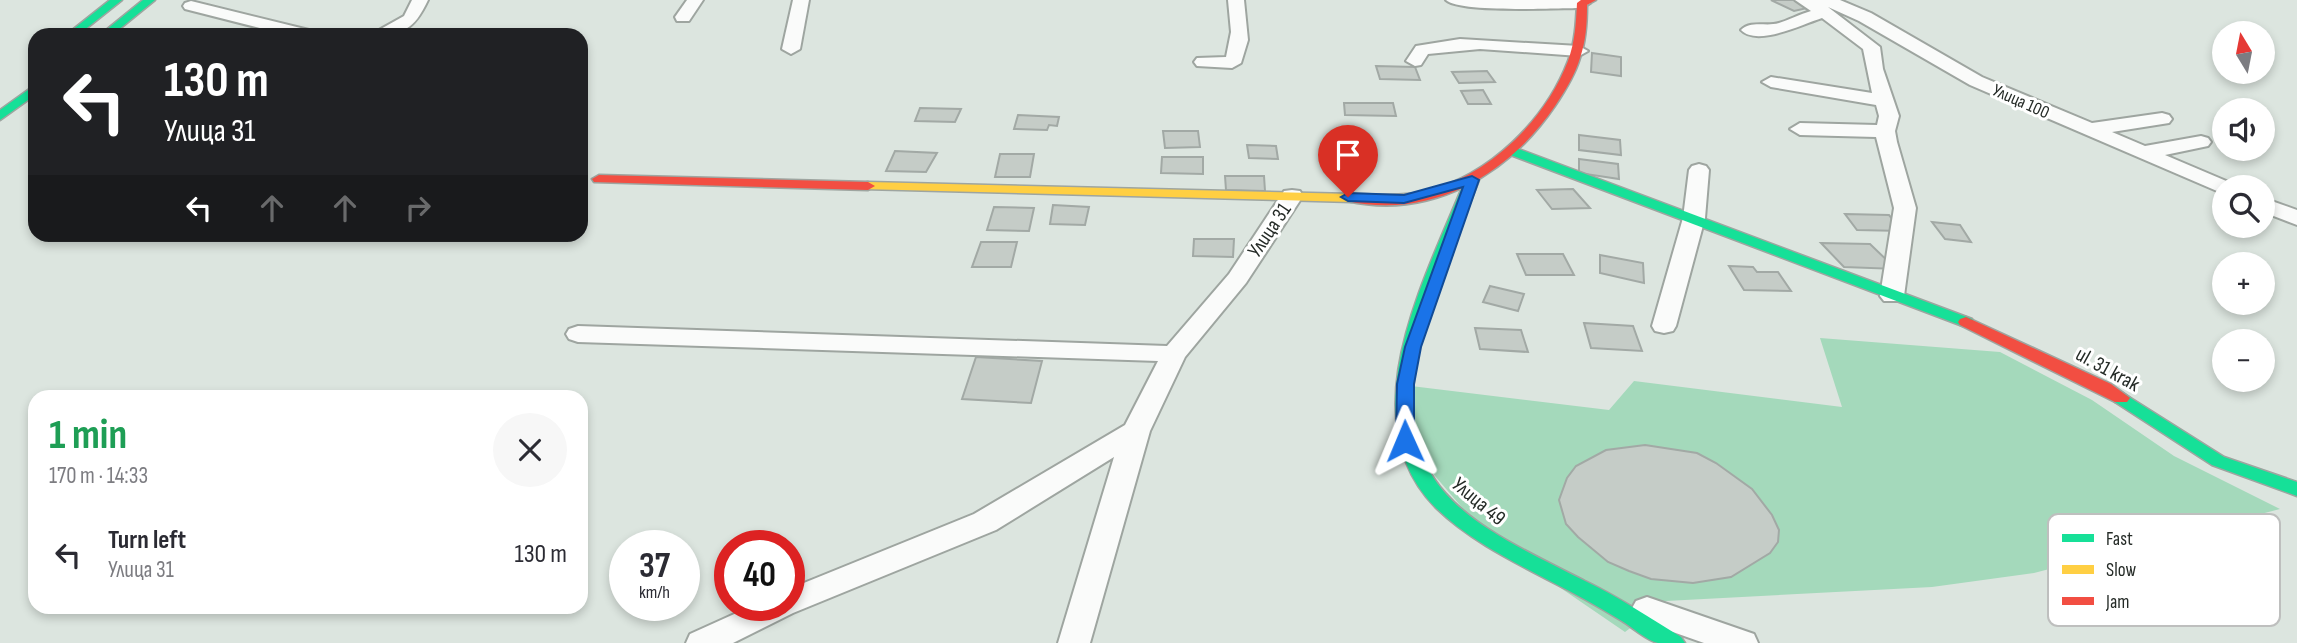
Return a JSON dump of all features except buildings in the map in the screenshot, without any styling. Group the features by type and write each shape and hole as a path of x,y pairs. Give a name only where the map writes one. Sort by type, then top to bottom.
{"main road":[{"path":"80,28 117,0"},
{"path":"114,28 150,0"},
{"name":"Улица 31","path":"1292,196 1404,199 1472,180 1493,169 1513,151 1572,69 1579,51 1587,1"},
{"path":"0,116 28,94"},
{"name":"ul. 31 krak","path":"1513,151 1959,319 2105,388 2218,461 2297,489"},
{"path":"599,178 1292,196"},
{"name":"Улица 49","path":"1472,180 1413,347 1405,384 1405,441 1420,473 1438,496 1464,521 1528,561 1589,591 1674,643"}],"street":[{"path":"393,28 411,19 420,0"},
{"path":"683,17 695,0"},
{"path":"791,49 801,0"},
{"path":"1203,62 1232,63 1241,30 1236,0"},
{"path":"1454,0 1483,4 1587,1"},
{"path":"1802,0 1825,6 1869,44 1874,69 1886,101 1889,116 1885,131 1905,208 1892,296"},
{"path":"191,6 279,28"},
{"path":"1749,30 1784,28 1825,6"},
{"name":"Улица 100","path":"1825,6 1865,18 1962,74 2212,182"},
{"path":"1415,61 1422,50 1439,45 1485,44 1579,51"},
{"path":"1771,82 1886,101"},
{"path":"2087,130 2162,119"},
{"path":"1800,129 1885,131"},
{"path":"2141,153 2202,142"},
{"path":"1664,326 1695,218 1699,170"},
{"name":"Улица 31","path":"1073,643 1136,431 1174,354 1238,278 1292,196"},
{"path":"2275,209 2297,218"},
{"path":"578,334 1174,354"},
{"path":"805,595 985,522 1136,431"},
{"path":"1589,591 1742,643"},
{"path":"702,643 749,621"}],"green space":[{"path":"1820,338 2000,352 2092,400 2174,456 2280,509 2261,514 2048,514 2048,569 1932,587 1666,601 1625,632 1489,539 1405,441 1411,386 1609,410 1634,381 1842,407"}],"traffic: fast":[{"path":"80,28 117,0"},
{"path":"114,28 150,0"},
{"path":"0,116 28,94"},
{"path":"1513,151 1966,322"},
{"path":"1472,180 1427,295 1410,355 1403,413 1408,447 1422,477 1442,502 1468,524 1528,561 1599,597 1674,643"},
{"path":"2121,398 2218,461 2297,489"}],"traffic: slow":[{"path":"868,186 1352,198"}],"traffic: jam":[{"path":"1352,198 1399,200 1428,195 1468,181 1501,159 1531,130 1563,84 1578,49 1582,3 1591,0"},
{"path":"599,179 868,186"},
{"path":"1966,322 2121,398"}],"route":[{"path":"1348,197 1404,199 1472,180 1413,347 1405,384 1405,441"}]}
